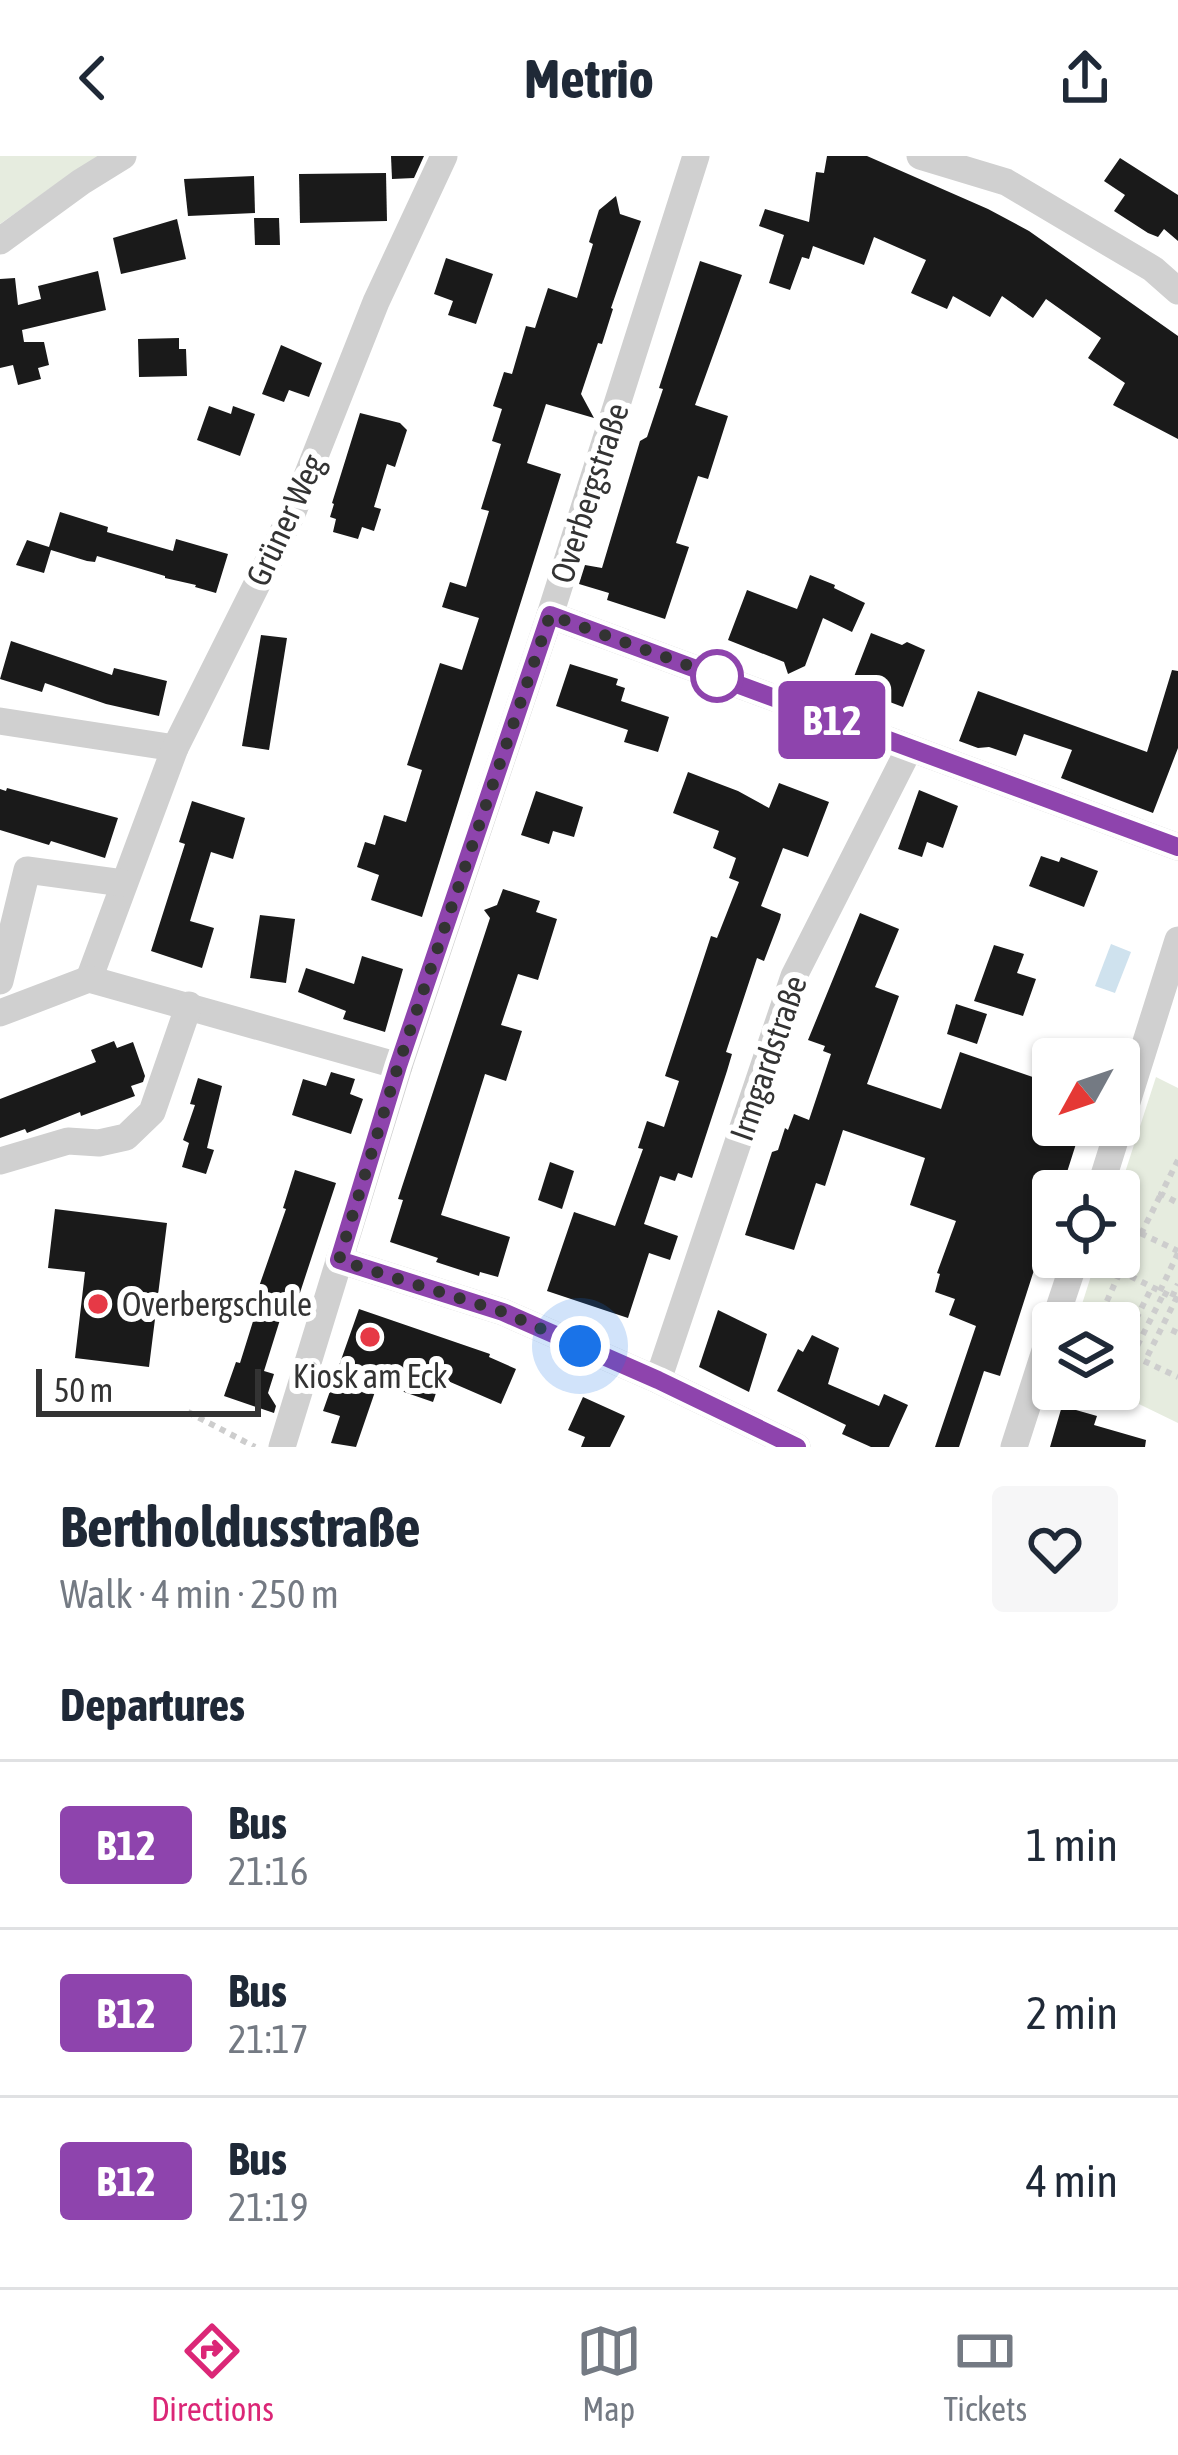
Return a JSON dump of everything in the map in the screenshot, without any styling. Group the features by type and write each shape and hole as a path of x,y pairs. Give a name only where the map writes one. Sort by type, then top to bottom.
{"street":[{"path":"0,241 123,156"},
{"name":"Grüner Weg","path":"89,979 175,748 292,514 376,302 444,156"},
{"name":"Overbergstraße","path":"282,1447 398,1066 550,615 697,156"},
{"path":"920,156 1006,182 1154,268 1178,291"},
{"path":"550,615 1178,847"},
{"path":"0,721 175,748"},
{"name":"Irmgardstraße","path":"658,1380 794,976 909,749"},
{"path":"0,981 27,870 123,883"},
{"path":"1106,1170 1176,954"},
{"path":"0,1013 89,979 398,1066"},
{"path":"0,1161 68,1141 99,1143 126,1137 152,1112 189,1005"},
{"path":"339,1260 503,1312 797,1447"},
{"path":"1014,1447 1032,1390"}],"path":[{"path":"1145,1361 1178,1252 1140,1233 1178,1160"},
{"path":"1161,1194 1178,1203"},
{"path":"1134,1278 1167,1294"},
{"path":"1140,1327 1178,1285"},
{"path":"1140,1342 1167,1294"},
{"path":"1173,1334 1178,1324"},
{"path":"1140,1359 1178,1378"},
{"path":"188,1412 255,1447"}],"shaded area":[{"path":"0,156 103,156 0,224"},
{"path":"1156,1077 1178,1088 1178,1423 1140,1405 1140,1302 1083,1302 1090,1278 1140,1278 1140,1170 1126,1170 1134,1146 1140,1146 1140,1126"}],"water":[{"path":"1111,944 1131,952 1115,993 1095,986"}],"building":[{"path":"391,156 424,156 414,178 392,179"},
{"path":"827,156 867,156 988,209 1029,231 1178,336 1178,439 1113,405 1125,383 1088,358 1101,338 1046,299 1033,318 1002,296 990,317 953,296 947,309 911,293 926,260 874,237 864,265 813,246 809,259 802,257 790,290 769,283 784,235 759,226 765,209 809,222 816,172 824,173"},
{"path":"1120,158 1178,195 1178,241 1164,229 1158,237 1148,233 1114,211 1125,195 1104,181"},
{"path":"386,173 387,221 300,223 299,174"},
{"path":"254,176 255,213 188,216 184,179"},
{"path":"616,196 620,214 641,221 581,394 594,418 546,404 527,463 561,474 422,917 371,900 379,875 357,867 365,842 375,845 384,815 406,822 422,770 407,765 440,663 462,670 479,618 442,607 450,582 466,587 489,511 481,509 501,444 492,441 502,409 493,406 504,372 512,374 526,326 535,328 548,288 577,298 599,210"},
{"path":"254,218 279,218 280,245 255,245"},
{"path":"177,219 186,259 121,274 113,238"},
{"path":"446,258 493,274 476,324 448,315 453,301 434,294"},
{"path":"700,261 742,275 695,405 728,416 708,479 698,476 676,543 689,547 665,619 607,600 609,593 579,584 585,565 602,568 640,441 647,437 663,389 659,388"},
{"path":"98,271 106,310 22,330 24,342 44,342 49,365 38,368 41,379 18,385 13,365 0,368 0,279 15,278 18,305 41,299 38,286"},
{"path":"179,338 179,349 186,349 187,376 139,377 138,339"},
{"path":"281,345 322,363 309,397 289,390 284,402 262,394"},
{"path":"209,406 231,414 233,406 255,414 240,456 197,440"},
{"path":"360,413 400,423 407,430 395,467 387,464 374,507 381,509 374,531 362,527 358,539 333,532 336,519 330,517"},
{"path":"60,512 173,551 176,539 228,554 216,593 97,556 95,562 87,561 51,550 44,573 16,565 27,540 49,547"},
{"path":"810,575 865,603 852,632 823,618 805,666 788,674 784,662 728,640 747,590 797,609"},
{"path":"871,633 925,650 903,707 850,687"},
{"path":"261,635 287,638 269,750 242,746"},
{"path":"11,641 112,675 114,668 167,681 159,716 45,683 42,692 0,679"},
{"path":"570,664 618,679 616,685 625,688 621,701 669,717 658,752 624,742 628,730 556,706"},
{"path":"1172,670 1178,671 1178,748 1153,813 1061,778 1072,750 1024,734 1016,756 959,741 978,691 1147,752"},
{"path":"688,772 769,808 779,783 829,802 808,857 783,848 761,906 781,914 780,919 764,961 757,958 692,1178 678,1173 675,1181 660,1176 644,1224 678,1236 670,1260 649,1253 628,1318 547,1291 574,1212 615,1226 643,1149 638,1148 647,1121 664,1127 679,1081 665,1076 711,936 717,938 739,882 729,878 736,858 713,848 719,831 673,813"},
{"path":"0,789 118,818 105,858 0,830"},
{"path":"919,790 958,806 943,848 927,842 922,857 898,849"},
{"path":"536,791 583,807 574,837 553,831 549,844 521,835"},
{"path":"192,801 245,818 233,859 211,852 190,921 214,928 202,968 151,951 185,844 179,842"},
{"path":"1041,856 1059,862 1061,857 1098,871 1084,907 1029,886"},
{"path":"503,889 540,901 536,912 557,919 538,980 518,974 501,1025 522,1031 506,1081 485,1074 441,1215 510,1237 498,1277 480,1272 479,1276 390,1242 403,1200 398,1199 490,918 484,910 497,905"},
{"path":"860,913 899,929 875,987 899,996 867,1084 941,1109 960,1052 1032,1077 1032,1146 1075,1146 1068,1170 1032,1170 1032,1276 1000,1376 984,1371 959,1447 935,1447 976,1326 949,1315 955,1299 935,1292 956,1221 910,1205 925,1158 843,1130 825,1186 816,1183 794,1250 745,1235 772,1152 778,1150 794,1114 809,1120 831,1054 823,1051 825,1046 808,1040"},
{"path":"260,915 295,919 286,983 250,978"},
{"path":"994,945 1024,954 1017,973 1036,979 1023,1016 974,1001"},
{"path":"362,956 403,969 385,1032 343,1019 346,1011 298,992 306,968 354,984"},
{"path":"956,1004 987,1014 977,1044 947,1034"},
{"path":"114,1041 117,1048 133,1042 145,1076 143,1082 131,1086 135,1096 0,1138 0,1099 96,1062 91,1050"},
{"path":"331,1072 355,1079 350,1094 363,1099 351,1134 292,1115 303,1079 326,1086"},
{"path":"198,1078 222,1086 207,1148 214,1150 206,1174 182,1167 189,1143 183,1140"},
{"path":"550,1162 574,1171 562,1209 538,1200"},
{"path":"295,1170 336,1183 294,1311 284,1307 264,1371 274,1374 268,1393 276,1406 274,1413 224,1396 236,1362 240,1363"},
{"path":"55,1209 167,1223 149,1367 75,1358 85,1272 48,1268"},
{"path":"359,1309 490,1354 516,1369 501,1404 441,1378 433,1402 378,1383 356,1447 331,1443 340,1416 323,1411"},
{"path":"718,1310 767,1334 749,1392 699,1367"},
{"path":"812,1335 839,1348 828,1384 879,1406 884,1394 908,1405 889,1447 871,1447 842,1434 846,1425 777,1391 798,1349 803,1352"},
{"path":"583,1397 625,1416 610,1447 581,1447 585,1437 568,1430"},
{"path":"1061,1410 1097,1416 1094,1425 1146,1440 1145,1447 1050,1447"}],"bus line":[{"name":"B12","path":"797,1447 503,1312 339,1260 398,1066 550,615 1178,847"}],"place":[{"name":"Overbergschule","path":"98,1304"},
{"name":"Kiosk am Eck","path":"370,1337"}],"route":[{"path":"580,1346 503,1312 339,1260 398,1066 550,615 717,676"}]}
